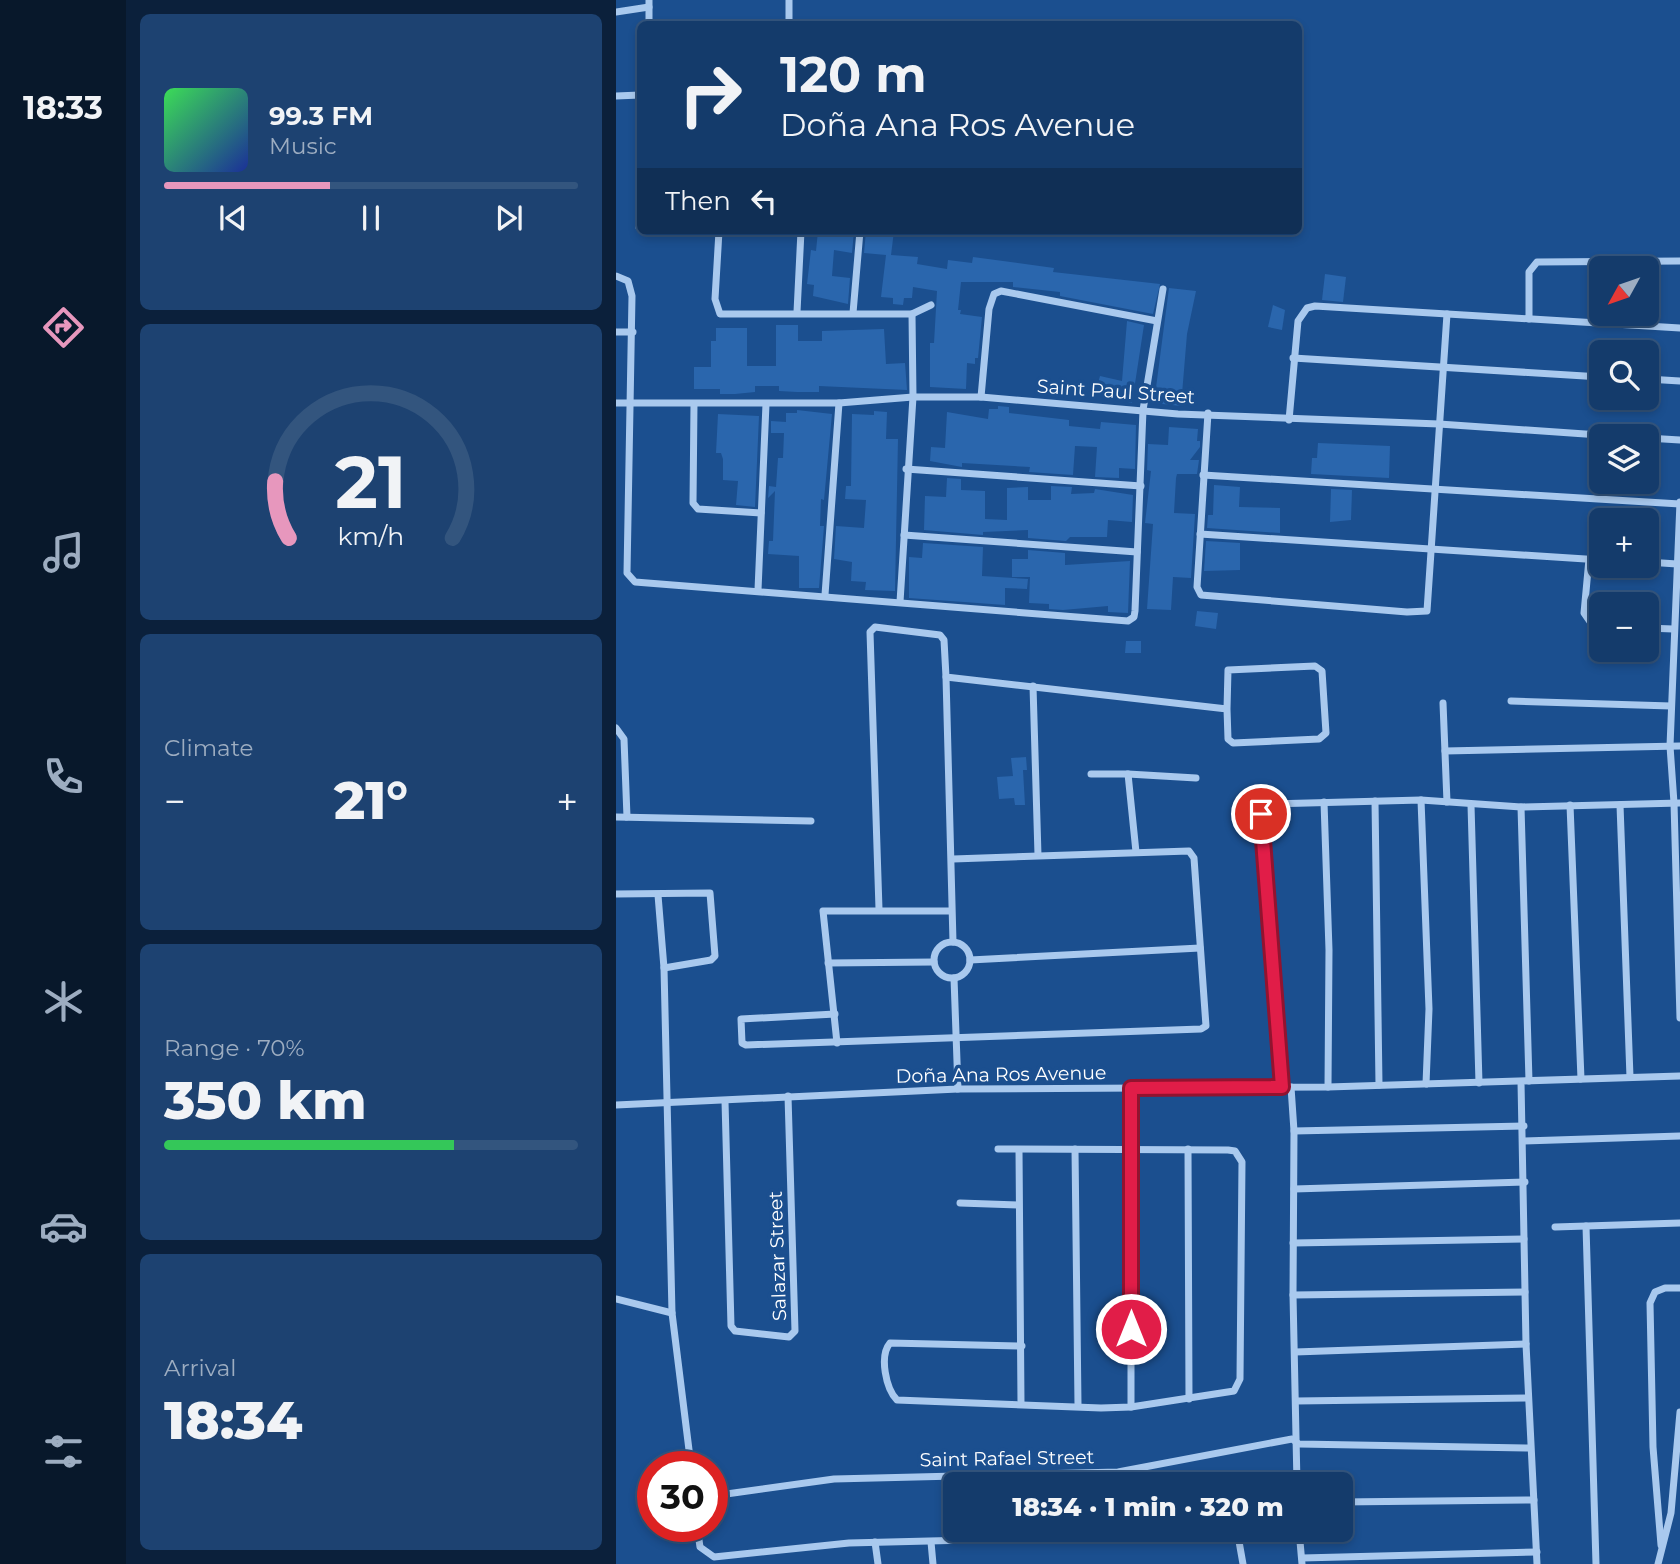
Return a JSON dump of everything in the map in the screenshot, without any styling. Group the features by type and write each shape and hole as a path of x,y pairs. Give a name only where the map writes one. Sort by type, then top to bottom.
{"street":[{"path":"789,0 789,21"},
{"path":"616,12 649,4"},
{"path":"616,96 637,95"},
{"path":"719,235 715,299 720,314 912,314 931,305"},
{"path":"797,312 801,235"},
{"path":"853,313 860,235"},
{"path":"1529,319 1529,272 1537,262 1680,261"},
{"path":"616,276 630,285 633,332 629,577 638,583 825,595 1128,621 1134,617 1135,611 1143,410 1163,289"},
{"path":"982,397 989,309 994,294 1001,291 1157,321"},
{"path":"1289,420 1298,321 1307,308 1680,328"},
{"path":"900,602 906,469 913,397 912,314"},
{"path":"1208,413 1197,587 1201,595 1424,612 1429,608 1430,548 1447,314"},
{"path":"616,332 633,332"},
{"path":"1293,358 1443,370 1589,376"},
{"path":"1659,380 1680,381"},
{"name":"Saint Paul Street","path":"616,403 839,403 913,397 982,397 1289,420 1439,424 1589,434"},
{"path":"825,595 839,403"},
{"path":"694,404 692,503 698,509 761,513"},
{"path":"758,590 766,404"},
{"path":"1659,439 1680,440"},
{"path":"906,469 1141,486"},
{"path":"1203,475 1680,503 1672,629 1670,746 1677,803 1680,1018"},
{"path":"1200,534 1589,559 1584,613 1589,620"},
{"path":"904,535 1137,552"},
{"path":"1659,563 1676,564"},
{"path":"879,909 871,631 878,626 940,635 944,640 953,859 953,942"},
{"path":"1659,628 1672,629"},
{"path":"1315,666 1322,671 1326,733 1319,739 1233,743 1228,739 1227,709 1228,670 1315,666"},
{"path":"946,677 1227,709"},
{"path":"1033,686 1038,855"},
{"path":"1511,701 1671,706"},
{"path":"1443,703 1447,802"},
{"path":"616,728 624,739 626,817"},
{"path":"1445,751 1680,746"},
{"path":"1091,774 1196,778"},
{"path":"1128,774 1136,852"},
{"path":"1282,1087 1261,814 1263,807 1269,804 1421,800 1521,807 1677,803"},
{"path":"1421,800 1429,1009 1426,1084"},
{"path":"1375,801 1379,1086"},
{"path":"1324,802 1329,950 1328,1087"},
{"path":"1471,804 1479,1083"},
{"path":"1570,805 1581,1079"},
{"path":"1620,805 1630,1077"},
{"path":"1521,807 1525,1344 1537,1564"},
{"path":"616,817 811,821"},
{"path":"835,1014 741,1019 739,1022 742,1043 837,1043 1204,1028 1207,1020 1199,948 1195,858 1192,853 1180,850 953,859"},
{"path":"616,894 658,895 708,891 712,897 715,956 711,960 664,968"},
{"path":"658,895 664,968 672,1313 689,1451"},
{"path":"837,1043 823,911 951,911"},
{"path":"934,962 945,977 962,975 970,960 968,951 953,942"},
{"path":"934,962 939,947 953,942"},
{"path":"970,960 1199,948"},
{"path":"828,963 934,962"},
{"path":"954,978 958,1089"},
{"name":"Doña Ana Ros Avenue","path":"616,1105 665,1100 725,1101 958,1089 1328,1087 1680,1076"},
{"path":"1291,1087 1294,1131 1293,1295 1299,1444 1298,1472"},
{"path":"1131,1088 1131,1407"},
{"name":"Salazar Street","path":"725,1101 731,1326 735,1331 789,1337 795,1331 788,1096"},
{"path":"1294,1131 1524,1126"},
{"path":"1522,1141 1680,1136"},
{"path":"998,1149 1234,1151 1242,1162 1240,1378 1234,1391 1131,1407 897,1401 888,1388 884,1355 890,1343 1022,1346"},
{"path":"1075,1149 1078,1405"},
{"path":"1188,1149 1189,1399"},
{"path":"1019,1150 1021,1403"},
{"path":"1294,1189 1525,1182"},
{"path":"960,1203 1018,1205"},
{"path":"1555,1227 1680,1223"},
{"path":"1586,1226 1596,1564"},
{"path":"1293,1243 1524,1239"},
{"path":"1661,1545 1653,1447 1650,1303 1656,1293 1665,1288 1680,1288"},
{"path":"1293,1295 1525,1292"},
{"path":"616,1299 672,1313"},
{"path":"1295,1352 1525,1344"},
{"path":"1296,1401 1528,1398"},
{"path":"1658,1564 1671,1513 1680,1412"},
{"name":"Saint Rafael Street","path":"1118,1472 1292,1439 1299,1444 1530,1448"},
{"name":"Saint Rafael Street","path":"728,1494 834,1479 943,1476"},
{"path":"1353,1502 1534,1500"},
{"path":"700,1542 700,1546 714,1557 875,1542 943,1542"},
{"path":"875,1542 878,1564"},
{"path":"930,1542 933,1564"},
{"path":"1239,1542 1243,1564"},
{"path":"1300,1542 1302,1561 1537,1552"}],"building":[{"path":"818,235 854,235 852,253 834,250 832,276 850,278 848,304 813,296 814,285 807,284 811,250 816,251"},
{"path":"866,235 894,235 891,255 918,257 917,264 947,269 948,260 972,263 973,257 1054,268 1053,272 1160,284 1153,314 1060,296 1060,292 1013,287 1013,282 961,282 958,310 961,310 960,314 982,317 978,358 975,358 975,364 967,363 966,389 930,387 930,343 934,343 937,291 913,287 912,298 904,298 903,305 893,304 893,298 881,297 886,255 864,253"},
{"path":"1325,274 1346,277 1343,302 1322,300"},
{"path":"1169,288 1196,291 1187,334 1181,406 1154,403"},
{"path":"1273,305 1285,310 1282,330 1268,327"},
{"path":"1127,321 1144,325 1132,403 1095,394 1100,376 1122,381"},
{"path":"776,325 798,325 798,341 822,341 822,331 884,329 886,364 905,363 907,390 819,386 819,392 797,392 779,391 779,386 755,386 755,392 720,394 720,389 694,389 694,367 711,367 711,341 716,341 716,328 747,328 747,366 776,366"},
{"path":"998,406 1009,407 1009,413 1069,420 1069,426 1100,429 1101,422 1136,425 1135,469 1119,468 1119,478 1095,477 1097,447 1075,446 1073,475 1029,472 1030,467 962,463 962,467 930,461 931,447 945,448 947,412 988,419 989,409 998,409"},
{"path":"797,410 832,414 824,500 821,499 820,526 824,526 819,588 799,588 799,556 768,554 769,541 773,541 775,491 768,498 769,486 776,487 778,458 783,458 784,433 771,433 771,421 786,422 786,413 797,413"},
{"path":"874,411 887,412 886,439 898,439 895,591 865,590 866,582 851,581 852,562 834,559 836,526 864,528 866,500 845,499 846,486 851,486 852,414 874,415"},
{"path":"718,414 759,416 755,507 736,505 738,481 723,480 723,459 721,453 716,453"},
{"path":"1169,427 1198,429 1197,441 1200,441 1200,447 1190,460 1199,460 1197,474 1177,474 1176,478 1174,513 1195,514 1191,578 1173,577 1171,610 1147,609 1153,524 1145,523 1151,471 1147,470 1148,444 1168,445"},
{"path":"1318,443 1390,446 1389,478 1311,474 1312,458 1317,458"},
{"path":"947,478 961,479 961,490 985,491 985,519 1007,520 1007,488 1028,487 1028,500 1051,500 1051,486 1072,487 1071,494 1094,493 1095,489 1133,495 1132,522 1108,520 1107,537 1070,537 1066,541 1028,538 1028,530 983,532 983,535 924,530 925,496 946,497"},
{"path":"1214,485 1240,487 1239,507 1280,508 1280,533 1207,528 1208,515 1213,515"},
{"path":"1331,489 1352,490 1351,520 1330,522"},
{"path":"1206,541 1240,543 1240,570 1204,571"},
{"path":"923,543 983,547 982,576 1028,579 1027,589 1005,588 1005,605 909,598 909,557 922,558"},
{"path":"1028,550 1065,553 1065,565 1130,561 1128,613 1108,612 1108,606 1063,610 1049,609 1049,604 1029,603 1030,577 1012,577 1012,559 1028,559"},
{"path":"1197,611 1218,613 1216,629 1195,626"},
{"path":"1126,641 1141,641 1141,653 1125,653"},
{"path":"1026,757 1027,770 1023,770 1025,805 1015,805 1014,798 999,799 997,777 1013,776 1011,758"}],"route":[{"path":"1131,1329 1131,1088 1282,1087 1261,814"}]}
